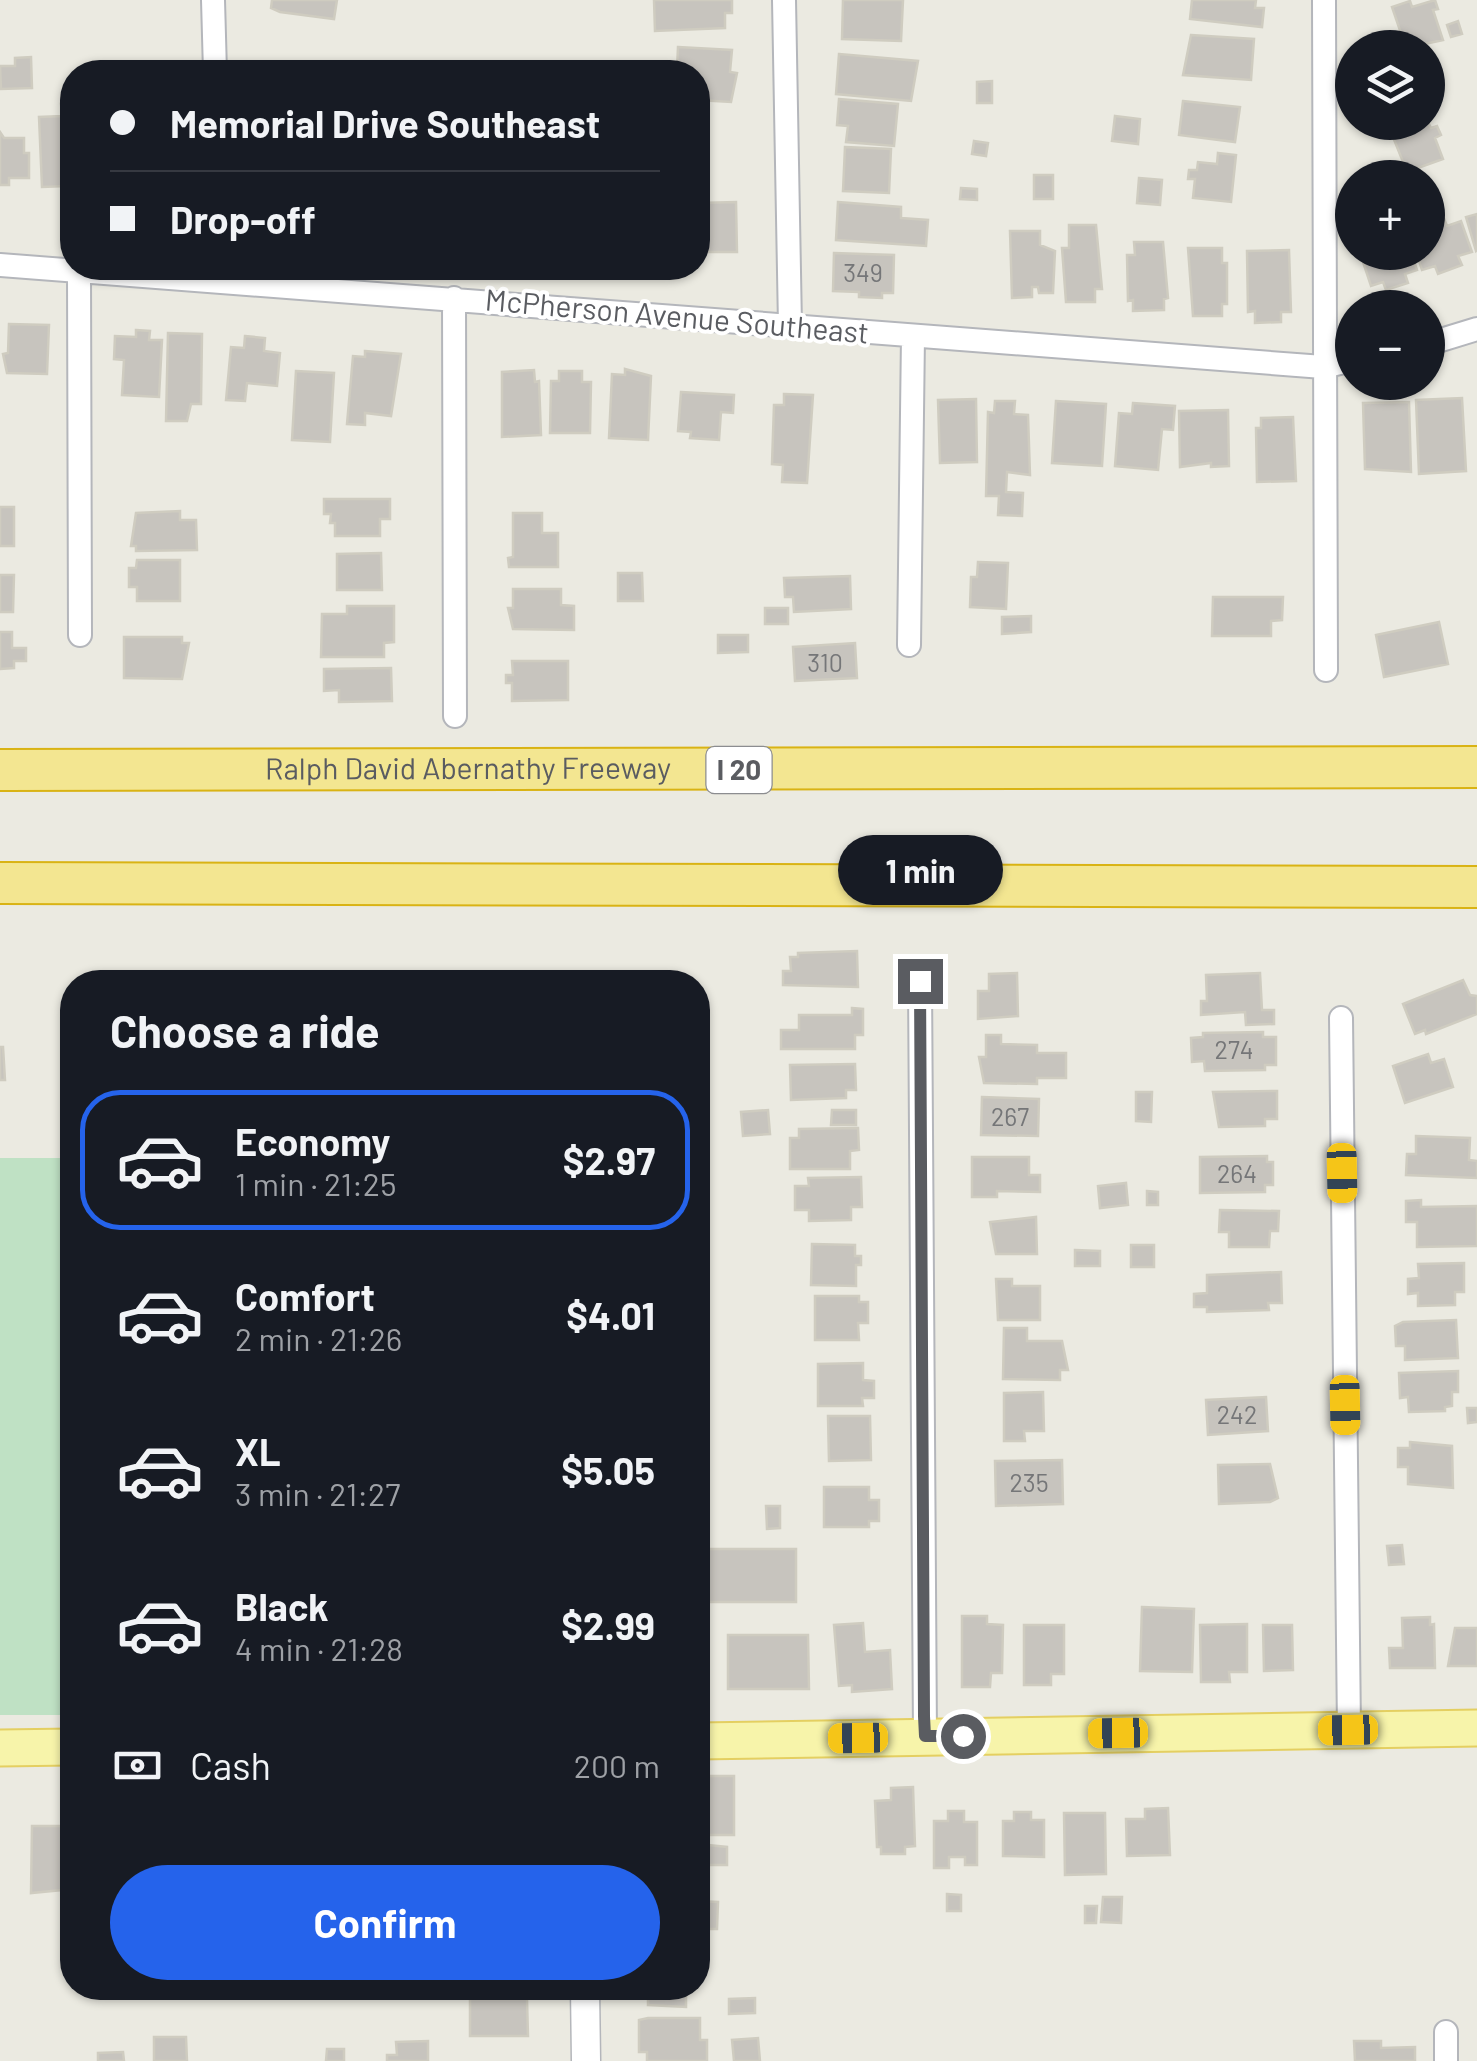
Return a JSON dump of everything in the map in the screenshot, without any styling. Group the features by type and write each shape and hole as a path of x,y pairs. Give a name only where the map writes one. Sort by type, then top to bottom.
{"highway":[{"name":"Ralph David Abernathy Freeway","path":"0,770 1477,767"},
{"path":"0,883 1477,887"}],"main road":[{"path":"710,1742 1477,1728"},
{"path":"0,1748 60,1747"}],"street":[{"path":"214,0 215,60"},
{"path":"784,0 790,326"},
{"path":"1324,0 1322,367 1326,670"},
{"name":"McPherson Avenue Southeast","path":"0,265 60,270"},
{"path":"79,280 80,635"},
{"name":"McPherson Avenue Southeast","path":"282,280 912,336 1322,367 1335,364"},
{"path":"454,298 455,716"},
{"path":"1445,339 1477,329"},
{"path":"909,645 912,336"},
{"path":"920,981 925,1736"},
{"path":"1341,1018 1348,1730"},
{"path":"585,2000 586,2061"},
{"path":"1446,2032 1446,2061"}],"green space":[{"path":"0,1158 60,1158 60,1715 0,1715"}],"building":[{"path":"272,0 337,0 334,19 280,12 271,8"},
{"path":"654,0 732,0 732,13 725,13 725,28 655,31"},
{"path":"843,0 903,0 901,41 842,39"},
{"path":"1192,0 1256,0 1255,8 1264,8 1262,27 1190,19"},
{"path":"1435,0 1438,9 1433,10 1440,30 1400,30 1392,7 1410,1 1412,7"},
{"path":"1458,21 1462,34 1451,37 1447,25"},
{"path":"1191,35 1254,39 1251,80 1183,75"},
{"path":"678,47 732,50 730,72 737,73 731,102 710,101 710,60 677,60"},
{"path":"839,54 918,61 911,101 836,94"},
{"path":"31,57 32,88 1,89 0,66 15,66 15,58"},
{"path":"992,81 992,103 977,103 977,82"},
{"path":"839,99 898,104 894,146 846,142 848,126 837,125"},
{"path":"1183,101 1240,107 1235,142 1179,135"},
{"path":"60,116 60,186 42,187 39,117"},
{"path":"1115,116 1140,119 1138,144 1112,141"},
{"path":"0,132 4,138 24,138 24,153 29,153 29,178 9,178 9,185 0,185"},
{"path":"1394,140 1436,140 1443,159 1440,160 1402,160"},
{"path":"974,141 988,143 986,156 972,154"},
{"path":"845,147 891,149 889,193 843,191"},
{"path":"1218,153 1236,155 1231,202 1193,198 1195,179 1188,179 1189,170 1197,170 1198,162 1217,164"},
{"path":"1034,175 1053,175 1053,199 1034,199"},
{"path":"1139,178 1162,180 1160,205 1137,203"},
{"path":"961,188 977,189 977,200 960,199"},
{"path":"736,202 737,252 710,252 710,203"},
{"path":"838,202 901,207 901,218 928,220 926,246 836,240"},
{"path":"1477,214 1477,250 1476,251 1466,217"},
{"path":"1445,221 1447,226 1461,221 1472,252 1458,256 1462,265 1438,274 1436,270 1445,270"},
{"path":"1069,225 1096,225 1102,289 1095,289 1095,302 1066,302 1062,248 1069,248"},
{"path":"1010,231 1040,231 1040,245 1055,251 1053,293 1039,293 1038,287 1032,287 1032,297 1012,298"},
{"path":"1134,242 1163,242 1168,298 1164,299 1164,310 1133,311 1133,300 1128,301 1127,255 1135,255"},
{"path":"1188,248 1222,248 1222,263 1227,263 1227,304 1222,304 1222,316 1193,316"},
{"path":"1289,250 1291,312 1281,312 1281,322 1255,323 1255,311 1248,312 1247,251"},
{"path":"834,253 894,255 893,293 882,293 882,298 833,291"},
{"path":"1366,270 1417,270 1405,274 1408,283 1386,290 1383,282 1371,286"},
{"path":"9,324 49,325 47,374 7,373 3,354 8,353"},
{"path":"136,330 150,331 149,340 162,340 159,397 122,395 124,360 114,359 115,336 136,337"},
{"path":"168,333 202,334 201,404 191,404 187,421 166,421"},
{"path":"245,336 265,338 264,351 280,353 277,386 247,383 245,401 226,400 231,347 244,348"},
{"path":"365,351 401,354 391,416 365,413 365,425 347,424 353,356 365,357"},
{"path":"625,369 651,376 648,440 609,438 612,374 625,375"},
{"path":"534,370 535,382 539,381 541,435 502,437 502,372"},
{"path":"296,371 334,373 330,442 292,440"},
{"path":"559,371 582,371 582,382 591,382 590,433 550,433 551,381 559,381"},
{"path":"681,392 734,395 733,413 721,412 719,440 690,438 691,432 678,431"},
{"path":"784,394 813,395 807,483 782,482 783,465 772,464 774,405 784,405"},
{"path":"1462,398 1466,471 1419,474 1416,400"},
{"path":"976,399 977,462 940,463 938,400"},
{"path":"995,401 1015,401 1014,414 1028,415 1030,475 1007,472 1006,492 1023,493 1022,516 998,515 999,496 986,496 988,412 994,413"},
{"path":"1056,401 1106,404 1102,466 1052,463"},
{"path":"1409,402 1411,472 1365,469 1363,403"},
{"path":"1133,403 1175,406 1173,430 1162,429 1158,470 1115,466 1119,413 1132,414"},
{"path":"1228,410 1229,466 1211,467 1211,463 1180,467 1179,411"},
{"path":"1293,417 1296,481 1257,482 1256,428 1261,428 1261,418"},
{"path":"324,499 390,499 390,519 380,519 380,536 335,536 331,514 324,514"},
{"path":"0,507 14,507 14,546 0,546"},
{"path":"180,511 180,520 196,520 197,550 136,551 136,546 131,546 136,513"},
{"path":"513,513 542,513 542,533 558,533 558,567 509,567 508,558 513,557"},
{"path":"381,553 382,590 337,590 337,554"},
{"path":"137,560 180,560 180,601 137,601 137,587 129,587 129,568 136,568"},
{"path":"978,562 1008,563 1006,609 970,607 971,577 977,577"},
{"path":"618,573 642,573 643,601 618,601"},
{"path":"0,575 14,575 13,612 0,612"},
{"path":"850,576 851,609 794,612 793,597 785,597 784,578"},
{"path":"513,589 561,589 561,605 574,606 574,630 513,629 508,608 513,608"},
{"path":"1213,597 1283,597 1282,620 1271,621 1271,636 1212,636"},
{"path":"347,606 394,606 394,642 384,643 384,657 321,657 322,614 347,614"},
{"path":"765,608 788,608 788,624 765,624"},
{"path":"1031,616 1031,632 1002,634 1002,617"},
{"path":"1439,622 1448,664 1384,677 1376,635"},
{"path":"0,632 12,632 12,648 26,648 26,661 14,661 14,668 0,669"},
{"path":"718,635 748,635 748,652 718,653"},
{"path":"124,637 182,637 182,643 189,643 182,679 124,678"},
{"path":"855,643 857,678 795,681 793,647"},
{"path":"512,661 568,661 568,700 512,701 512,683 506,683 506,675 513,675"},
{"path":"391,668 392,701 339,702 339,690 324,691 324,669"},
{"path":"857,951 858,987 783,985 783,971 791,971 790,957 798,957 798,953"},
{"path":"1017,973 1018,1016 978,1019 978,991 989,991 989,974"},
{"path":"1260,973 1262,1010 1274,1010 1274,1024 1246,1025 1245,1012 1201,1015 1201,1001 1207,1001 1206,975"},
{"path":"1463,980 1470,995 1477,996 1477,1014 1426,1034 1425,1030 1415,1034 1403,1004"},
{"path":"852,1008 863,1009 863,1035 855,1035 855,1049 781,1049 781,1030 799,1030 799,1015 852,1015"},
{"path":"1263,1032 1263,1037 1276,1037 1276,1065 1265,1065 1265,1070 1205,1071 1204,1061 1192,1062 1191,1038 1203,1037 1203,1033"},
{"path":"986,1035 1001,1035 1001,1044 1037,1045 1037,1053 1066,1053 1066,1078 1037,1078 1037,1084 984,1083 979,1057 986,1057"},
{"path":"3,1047 5,1080 0,1080"},
{"path":"1428,1054 1431,1063 1444,1059 1453,1087 1405,1103 1393,1066"},
{"path":"855,1064 856,1090 846,1090 846,1098 791,1100 790,1065"},
{"path":"1277,1091 1277,1119 1265,1119 1265,1126 1219,1127 1213,1092"},
{"path":"1136,1092 1152,1092 1151,1122 1136,1121"},
{"path":"982,1097 1039,1099 1038,1136 981,1135"},
{"path":"768,1110 770,1134 743,1136 741,1112"},
{"path":"832,1110 856,1110 856,1125 831,1125"},
{"path":"858,1128 859,1150 850,1151 850,1169 790,1169 790,1138 799,1138 799,1129"},
{"path":"1416,1136 1470,1138 1469,1160 1477,1161 1477,1178 1406,1175 1407,1154 1416,1154"},
{"path":"1267,1156 1267,1162 1273,1162 1273,1185 1265,1185 1265,1192 1200,1193 1200,1157"},
{"path":"972,1157 1029,1157 1029,1175 1040,1175 1040,1192 997,1191 997,1197 972,1197"},
{"path":"861,1177 862,1207 851,1207 851,1220 809,1221 809,1210 795,1210 795,1186 809,1186 808,1178"},
{"path":"1126,1183 1128,1205 1100,1208 1098,1186"},
{"path":"1147,1191 1158,1192 1158,1205 1147,1205"},
{"path":"1421,1200 1421,1207 1477,1206 1477,1246 1417,1247 1417,1222 1406,1222 1406,1201"},
{"path":"1220,1210 1279,1211 1278,1231 1270,1231 1269,1247 1229,1247 1229,1232 1219,1232"},
{"path":"1036,1217 1037,1254 996,1254 990,1222"},
{"path":"812,1244 855,1245 855,1256 861,1256 861,1265 856,1265 856,1286 811,1285"},
{"path":"1131,1245 1154,1245 1154,1267 1131,1267"},
{"path":"1075,1250 1100,1251 1100,1266 1075,1266"},
{"path":"1464,1263 1464,1292 1455,1292 1455,1305 1418,1306 1418,1293 1408,1294 1408,1279 1419,1278 1418,1264"},
{"path":"1281,1272 1282,1303 1268,1303 1269,1310 1207,1312 1207,1307 1194,1307 1194,1294 1207,1293 1207,1275"},
{"path":"996,1279 1012,1279 1012,1286 1040,1286 1040,1320 998,1320"},
{"path":"815,1296 859,1296 859,1302 868,1302 868,1323 858,1323 859,1340 815,1340"},
{"path":"1456,1320 1458,1358 1405,1360 1405,1346 1396,1346 1395,1326 1403,1322"},
{"path":"1004,1328 1027,1328 1027,1341 1062,1341 1068,1370 1060,1370 1060,1380 1003,1379"},
{"path":"863,1363 863,1380 874,1381 874,1398 862,1398 863,1406 818,1406 818,1364"},
{"path":"1458,1371 1458,1392 1452,1392 1452,1406 1445,1407 1445,1411 1409,1412 1408,1397 1400,1398 1399,1373"},
{"path":"1043,1392 1044,1431 1024,1431 1025,1441 1004,1441 1004,1393"},
{"path":"1266,1397 1268,1431 1208,1435 1206,1400"},
{"path":"1467,1408 1477,1408 1477,1422 1468,1423"},
{"path":"828,1416 870,1416 871,1460 829,1461"},
{"path":"1410,1442 1452,1446 1453,1488 1408,1484 1408,1467 1398,1467 1398,1448 1410,1448"},
{"path":"1062,1460 1063,1504 996,1506 995,1461"},
{"path":"1270,1464 1278,1498 1270,1502 1219,1504 1218,1465"},
{"path":"824,1487 869,1487 869,1500 879,1500 879,1521 869,1521 869,1527 824,1527"},
{"path":"766,1506 780,1506 780,1528 767,1529"},
{"path":"1402,1545 1404,1564 1389,1565 1387,1546"},
{"path":"710,1549 796,1549 796,1602 710,1602"},
{"path":"1142,1607 1194,1609 1192,1672 1140,1671"},
{"path":"962,1616 987,1616 987,1624 1003,1625 1002,1673 991,1673 990,1687 962,1687"},
{"path":"1430,1617 1430,1625 1434,1624 1435,1668 1390,1668 1389,1648 1403,1648 1402,1618"},
{"path":"863,1623 865,1652 890,1650 892,1689 852,1692 852,1685 839,1686 834,1625"},
{"path":"1247,1624 1247,1672 1229,1672 1230,1682 1201,1682 1200,1625"},
{"path":"1024,1625 1064,1625 1064,1674 1051,1674 1051,1685 1024,1685"},
{"path":"1263,1625 1292,1625 1293,1670 1264,1671"},
{"path":"1455,1628 1477,1628 1477,1666 1448,1666"},
{"path":"728,1635 808,1635 809,1689 728,1689"},
{"path":"710,1776 734,1776 734,1835 710,1835"},
{"path":"913,1787 915,1846 905,1847 905,1854 881,1854 881,1847 877,1847 875,1801 891,1800 891,1788"},
{"path":"1168,1808 1170,1855 1127,1856 1126,1819 1145,1819 1145,1809"},
{"path":"948,1811 964,1811 964,1822 977,1822 977,1865 965,1865 965,1857 949,1857 949,1868 934,1868 934,1821 948,1821"},
{"path":"1014,1812 1031,1812 1031,1820 1044,1820 1044,1857 1003,1856 1003,1821 1014,1821"},
{"path":"1064,1813 1105,1813 1106,1874 1065,1875"},
{"path":"32,1826 60,1826 60,1890 31,1893"},
{"path":"710,1845 727,1847 727,1865 710,1865"},
{"path":"947,1894 961,1895 961,1911 947,1911"},
{"path":"1103,1897 1122,1897 1121,1923 1101,1922"},
{"path":"710,1902 718,1902 717,1929 710,1929"},
{"path":"1085,1906 1097,1906 1096,1923 1085,1923"},
{"path":"755,1998 755,2013 729,2014 729,1999"},
{"path":"470,2000 527,2000 528,2036 470,2036"},
{"path":"648,2000 686,2000 686,2007 648,2005"},
{"path":"700,2018 700,2040 707,2040 707,2061 647,2061 647,2052 639,2052 639,2020"},
{"path":"154,2037 186,2037 187,2061 154,2061"},
{"path":"758,2038 760,2061 734,2061 732,2040"},
{"path":"428,2041 428,2061 387,2061 387,2055 397,2055 396,2042"},
{"path":"1354,2041 1381,2041 1381,2048 1415,2047 1415,2061 1355,2061"},
{"path":"327,2049 344,2049 344,2061 326,2061"},
{"path":"123,2052 124,2061 98,2061 98,2053"}],"route":[{"path":"920,981 925,1736 963,1736"}]}
